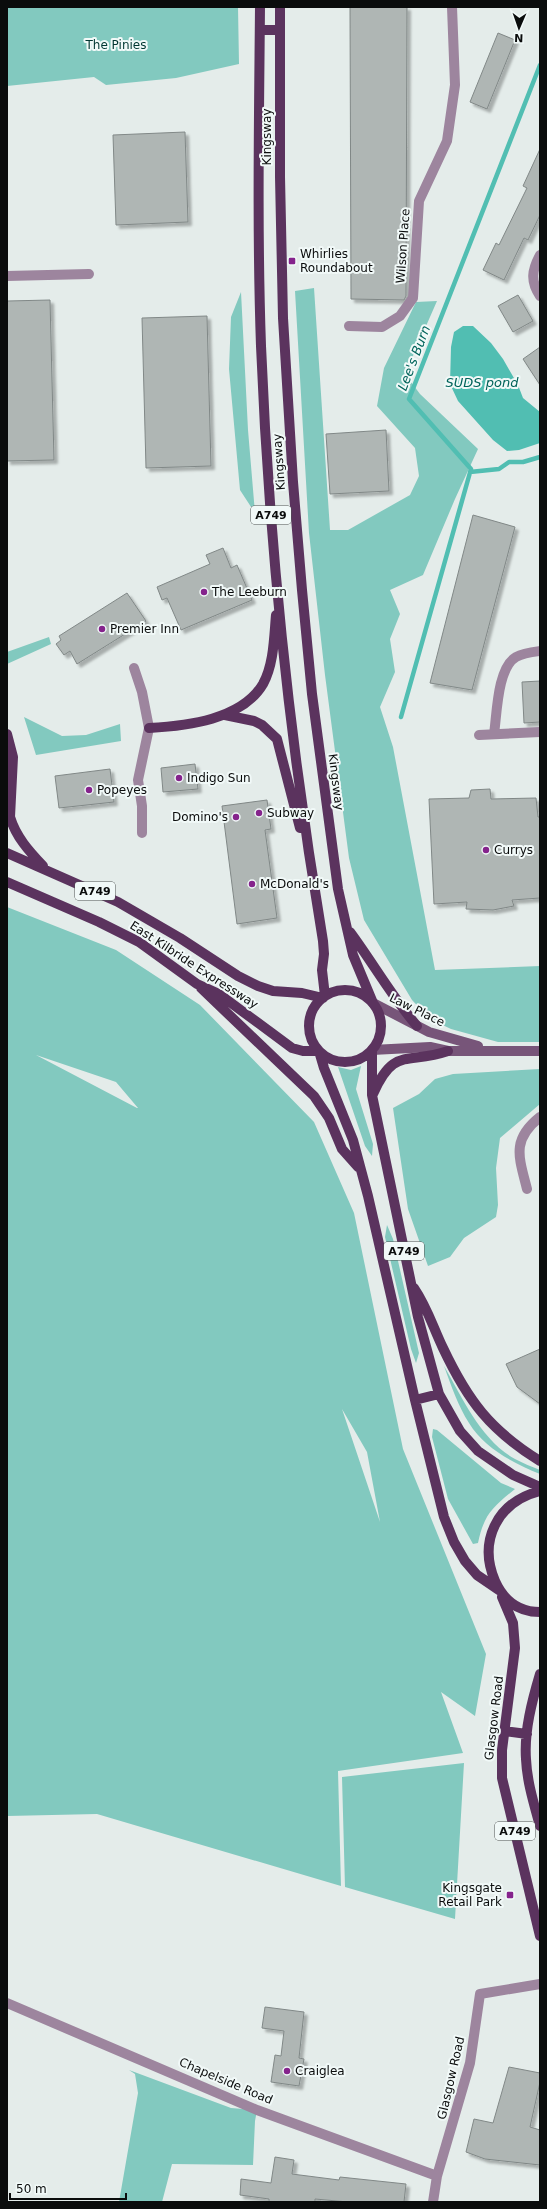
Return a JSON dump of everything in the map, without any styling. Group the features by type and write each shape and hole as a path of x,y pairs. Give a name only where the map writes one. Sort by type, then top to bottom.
{"main road":[{"name":"Kingsway","path":"260,7 261,339 268,472 278,589 294,738 312,876 323,941 324,954 322,970 324,997"},
{"name":"Kingsway","path":"280,7 283,318 293,482 319,748 338,889 353,955 372,1003"},
{"path":"260,30 280,30"},
{"path":"149,728 201,723 225,715 248,700 263,685 272,658 278,589"},
{"path":"225,715 254,721 266,728 277,739 312,876"},
{"path":"7,734 13,757 9,782 10,817 13,826 27,848 46,869"},
{"name":"East Kilbride Expressway","path":"7,852 124,905 180,938 238,976 258,986 273,991 302,993 324,997"},
{"name":"East Kilbride Expressway","path":"7,882 99,922 139,942 197,984 218,994 292,1048 303,1052 319,1051"},
{"path":"347,929 371,961 393,998 417,1026"},
{"path":"197,984 222,1010 282,1064 314,1096 329,1118 342,1149 359,1169"},
{"path":"324,997 337,991 346,990 361,994 372,1003"},
{"name":"A749","path":"324,997 312,1011 310,1036 319,1051 324,1068 353,1140 359,1169 371,1209 414,1400 438,1497 449,1530 459,1551 477,1575 518,1608 540,1612"},
{"name":"A749","path":"319,1051 334,1060 350,1061 366,1055 372,1050 379,1037 381,1023 372,1003"},
{"name":"A749","path":"372,1050 372,1095 411,1284 429,1361 439,1394 460,1431 478,1452 513,1475 540,1487"},
{"path":"372,1095 381,1075 395,1062 408,1058 429,1057 448,1051"},
{"path":"411,1284 425,1304 442,1346 467,1394 496,1429 521,1449 540,1461"},
{"path":"414,1400 439,1394"},
{"name":"A749","path":"501,1594 488,1558 489,1543 495,1525 504,1512 514,1502 523,1496 540,1491"},
{"name":"Glasgow Road","path":"501,1594 513,1624 515,1648 504,1731 502,1778 540,1936"},
{"name":"A749","path":"540,1674 527,1734 527,1772 540,1826"},
{"path":"504,1731 527,1734"}],"street":[{"name":"Wilson Place","path":"349,326 382,327 400,316 413,298 419,201 446,141 455,85 452,7"},
{"path":"540,255 534,268 532,278 540,296"},
{"path":"7,276 89,274"},
{"path":"494,734 500,686 504,673 514,658 531,652 540,651"},
{"path":"134,668 142,692 149,728 138,780 142,806 142,833"},
{"path":"479,735 540,732"},
{"name":"Law Place","path":"372,1003 417,1026 445,1038 498,1050"},
{"name":"Law Place","path":"372,1050 430,1047 448,1051 540,1051"},
{"path":"527,1190 519,1157 520,1142 526,1128 540,1117"},
{"name":"Glasgow Road","path":"433,2202 437,2176 470,2063 480,1994 540,1984"},
{"name":"Chapelside Road","path":"7,2002 257,2110 437,2176"}],"green space":[{"name":"The Pinies","path":"7,7 238,7 239,64 176,78 106,85 94,77 7,86"},
{"path":"314,288 330,530 348,530 410,495 419,476 415,448 377,406 384,368 416,302 437,301 405,374 420,394 478,449 423,575 390,590 400,614 390,639 395,672 380,707 393,747 435,970 540,966 540,1042 498,1042 451,1029 430,1019 412,1000 364,920 349,858 325,675 309,533 295,291"},
{"path":"241,292 248,430 255,513 240,490 229,369 231,317"},
{"path":"49,637 51,644 7,664 7,652"},
{"path":"24,717 62,736 86,735 120,724 121,741 36,755"},
{"path":"7,907 116,950 200,1005 314,1122 354,1213 403,1449 486,1654 475,1716 441,1692 463,1753 338,1771 341,1886 97,1814 7,1816","holes":["36,1055 116,1082 138,1108 137,1108","342,1409 367,1452 380,1522"]},
{"path":"361,1066 356,1089 373,1144 372,1156 365,1146 338,1067 351,1070"},
{"path":"540,1069 540,1104 500,1138 496,1168 498,1205 496,1217 464,1238 450,1257 428,1266 408,1209 393,1108 419,1094 435,1079 453,1074"},
{"path":"387,1225 393,1239 419,1353 416,1363 411,1349 385,1237"},
{"path":"444,1366 474,1418 492,1441 515,1459 540,1470 540,1474 500,1454 475,1432 461,1410"},
{"path":"433,1429 437,1430 501,1483 515,1489 490,1512 483,1525 478,1543 473,1544 448,1499 432,1437"},
{"path":"464,1763 455,1919 345,1887 342,1777"},
{"path":"129,2070 231,2108 257,2110 253,2165 172,2164 162,2202 119,2202 138,2093 135,2074"}],"water":[{"name":"SUDS pond","path":"463,326 473,326 491,343 503,359 518,385 523,398 540,412 540,443 519,450 507,451 493,440 458,401 450,384 451,347 454,332"}],"building":[{"path":"350,7 407,7 406,296 404,300 351,299"},
{"path":"498,33 515,40 487,109 470,102"},
{"path":"185,132 188,222 116,225 113,135"},
{"path":"540,149 540,215 528,240 524,238 504,280 483,270 496,243 499,245 527,188 523,186"},
{"path":"518,295 533,321 513,332 498,306"},
{"path":"50,300 54,460 7,461 7,301"},
{"path":"207,316 211,466 146,468 142,318"},
{"path":"540,347 540,385 523,359"},
{"path":"386,430 389,491 330,494 326,434"},
{"path":"473,515 515,527 472,690 430,683"},
{"name":"The Leeburn","path":"223,548 231,568 237,565 252,600 181,630 167,598 162,600 157,587 210,564 206,555"},
{"name":"Premier Inn","path":"127,593 146,621 77,664 70,651 64,655 56,644 61,640 59,636"},
{"path":"540,681 540,722 524,723 522,682"},
{"name":"Indigo Sun","path":"195,764 198,789 163,792 161,768"},
{"path":"110,769 114,802 59,808 55,776"},
{"path":"490,789 491,799 536,798 538,817 540,817 540,898 512,900 514,906 493,910 466,909 467,902 434,904 429,799 469,798 471,790"},
{"path":"267,800 271,829 265,830 277,918 237,924 222,806"},
{"path":"540,1349 540,1404 517,1387 506,1364"},
{"path":"265,2007 304,2012 299,2058 304,2059 299,2086 271,2082 275,2055 281,2056 284,2031 262,2028"},
{"path":"509,2067 540,2073 540,2082 530,2127 540,2130 540,2165 485,2159 466,2152 474,2119 493,2123"},
{"path":"275,2157 294,2160 292,2174 339,2180 340,2177 406,2184 404,2202 348,2202 315,2199 315,2202 269,2202 269,2199 240,2195 241,2179 271,2183"}],"waterway":[{"name":"Lee's Burn","path":"401,717 471,469 409,399 540,65"},
{"path":"470,472 499,469 509,462 523,462 540,457"}],"place":[{"name":"Whirlies Roundabout","path":"292,261"},
{"name":"The Leeburn","path":"204,592"},
{"name":"Premier Inn","path":"102,629"},
{"name":"Indigo Sun","path":"179,778"},
{"name":"Popeyes","path":"89,790"},
{"name":"Subway","path":"259,813"},
{"name":"Domino's","path":"236,817"},
{"name":"Currys","path":"486,850"},
{"name":"McDonald's","path":"252,884"},
{"name":"Kingsgate Retail Park","path":"510,1895"},
{"name":"Craiglea","path":"287,2071"}]}
